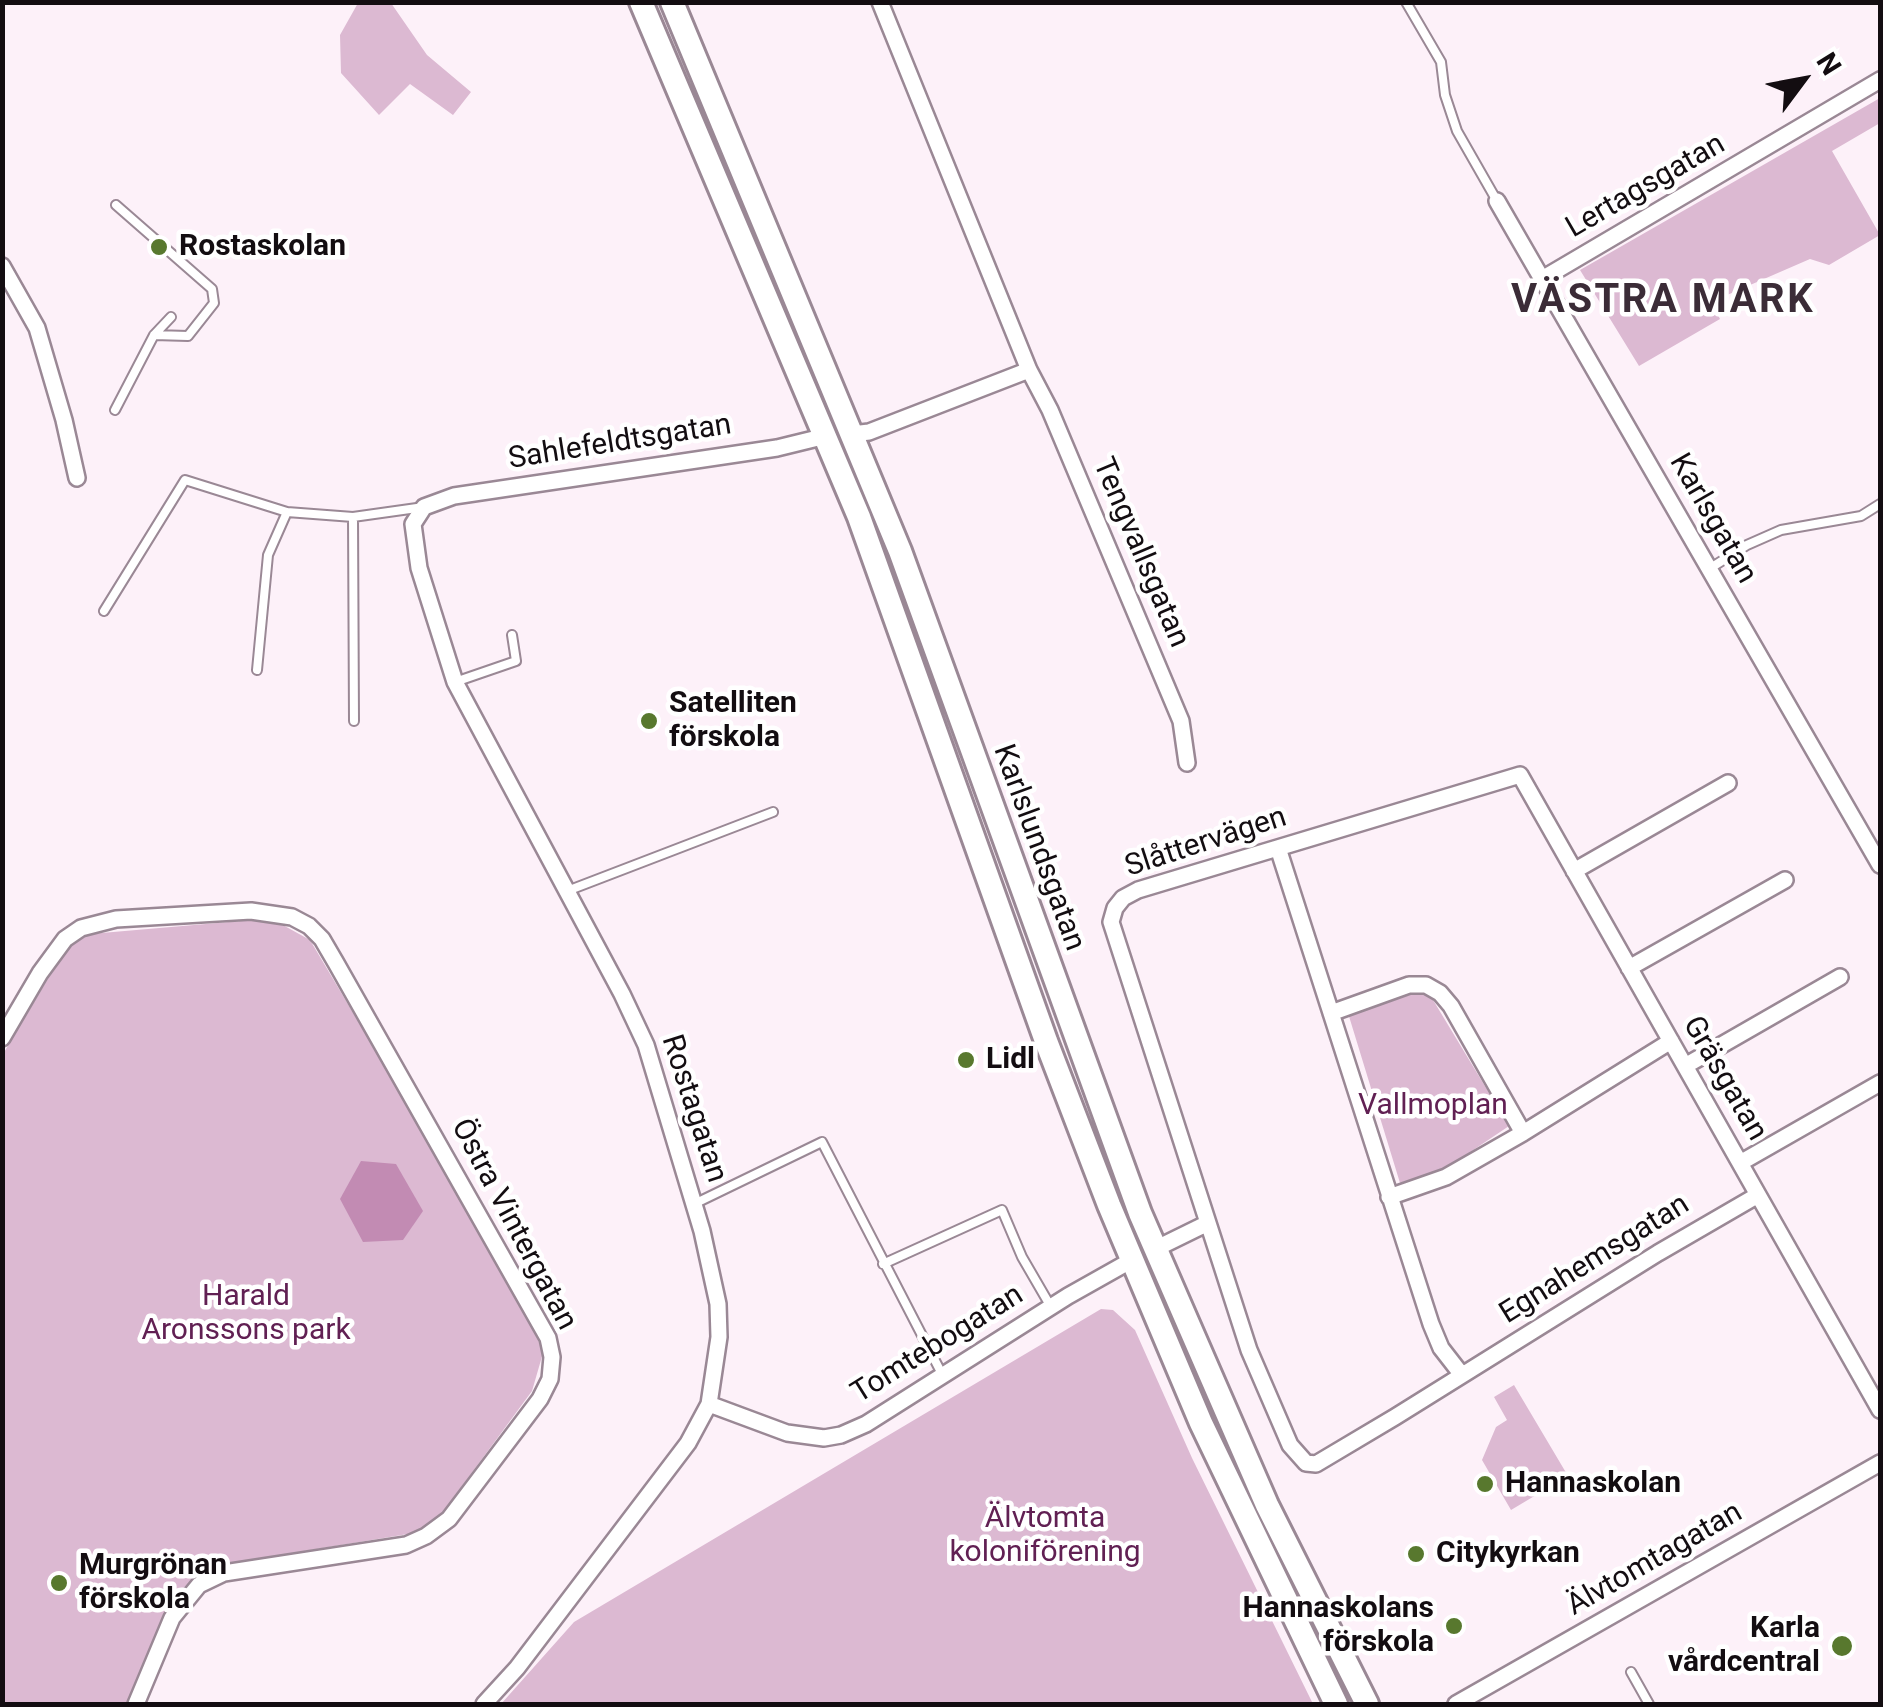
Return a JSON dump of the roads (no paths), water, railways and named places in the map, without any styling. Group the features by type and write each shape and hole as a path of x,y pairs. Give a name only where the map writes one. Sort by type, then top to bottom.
{"main road":[{"name":"Karlslundsgatan","path":"640,2 826,436 918,678 1046,1041 1132,1260 1210,1441 1336,1704"},
{"name":"Karlslundsgatan","path":"672,2 900,551 1102,1117 1155,1249 1266,1505 1367,1704"},
{"path":"826,436 852,434"},
{"path":"1132,1260 1155,1249"}],"street":[{"name":"Tengvallsgatan","path":"880,2 1029,370 1050,410 1181,721 1187,762"},
{"name":"Lertagsgatan","path":"1542,280 1880,80"},
{"name":"Karlsgatan","path":"1497,201 1880,865"},
{"path":"2,266 36,328 64,420 76,478"},
{"path":"852,434 869,432 1029,370"},
{"name":"Sahlefeldtsgatan","path":"424,507 454,496 777,448 826,436"},
{"name":"Rostagatan","path":"424,507 416,515 413,542 455,682 646,1045 712,1266 718,1304 719,1336 709,1404 688,1443 518,1668 484,1704"},
{"name":"Slåttervägen","path":"1462,1375 1316,1464 1306,1463 1290,1445 1273,1410 1208,1224 1111,922 1114,908 1138,890 1520,775"},
{"name":"Gräsgatan","path":"1520,775 1880,1410"},
{"path":"1574,871 1728,782"},
{"path":"1278,848 1430,1324 1462,1375"},
{"path":"1629,968 1784,880"},
{"name":"Östra Vintergatan","path":"2,1038 40,973 65,939 81,928 116,920 251,911 292,918 309,926 336,962 548,1338 552,1357 550,1378 540,1399 449,1519 406,1545 224,1573 198,1585 172,1618 136,1704"},
{"path":"1685,1066 1840,977"},
{"path":"1331,1012 1410,986 1426,985 1440,993 1523,1132"},
{"path":"1390,1198 1446,1178 1670,1041"},
{"path":"1740,1163 1880,1083"},
{"name":"Egnahemsgatan","path":"1462,1375 1758,1195"},
{"path":"1155,1249 1208,1224"},
{"name":"Tomtebogatan","path":"709,1404 786,1433 824,1438 866,1424 1132,1260"},
{"name":"Älvtomtagatan","path":"1456,1704 1880,1464"}],"lane":[{"path":"1406,2 1441,62 1445,95 1457,131 1497,201"},
{"path":"116,205 212,289 214,303 188,336 154,335"},
{"path":"115,410 154,335 170,317"},
{"path":"104,611 185,480 288,512 353,517 424,507"},
{"path":"1709,569 1747,545 1781,530 1860,516 1880,504"},
{"path":"257,670 268,555 288,512"},
{"path":"353,517 354,721"},
{"path":"455,682 516,661 512,635"},
{"path":"567,891 774,812"},
{"path":"694,1204 822,1142 943,1376"},
{"path":"883,1264 1002,1210 1022,1257 1051,1307"},
{"path":"1631,1672 1649,1704"}],"place":[{"name":"Rostaskolan","path":"159,247"},
{"name":"Satelliten förskola","path":"649,721"},
{"name":"Lidl","path":"966,1060"},
{"name":"Hannaskolan","path":"1485,1484"},
{"name":"Citykyrkan","path":"1416,1554"},
{"name":"Murgrönan förskola","path":"59,1583"},
{"name":"Hannaskolans förskola","path":"1454,1626"},
{"name":"Karla vårdcentral","path":"1842,1646"}],"district":[{"name":"VÄSTRA MARK","path":"1663,302"}],"park label":[{"name":"Vallmoplan","path":"1433,1106"},
{"name":"Harald Aronssons park","path":"246,1314"},
{"name":"Älvtomta koloniförening","path":"1045,1536"}]}
